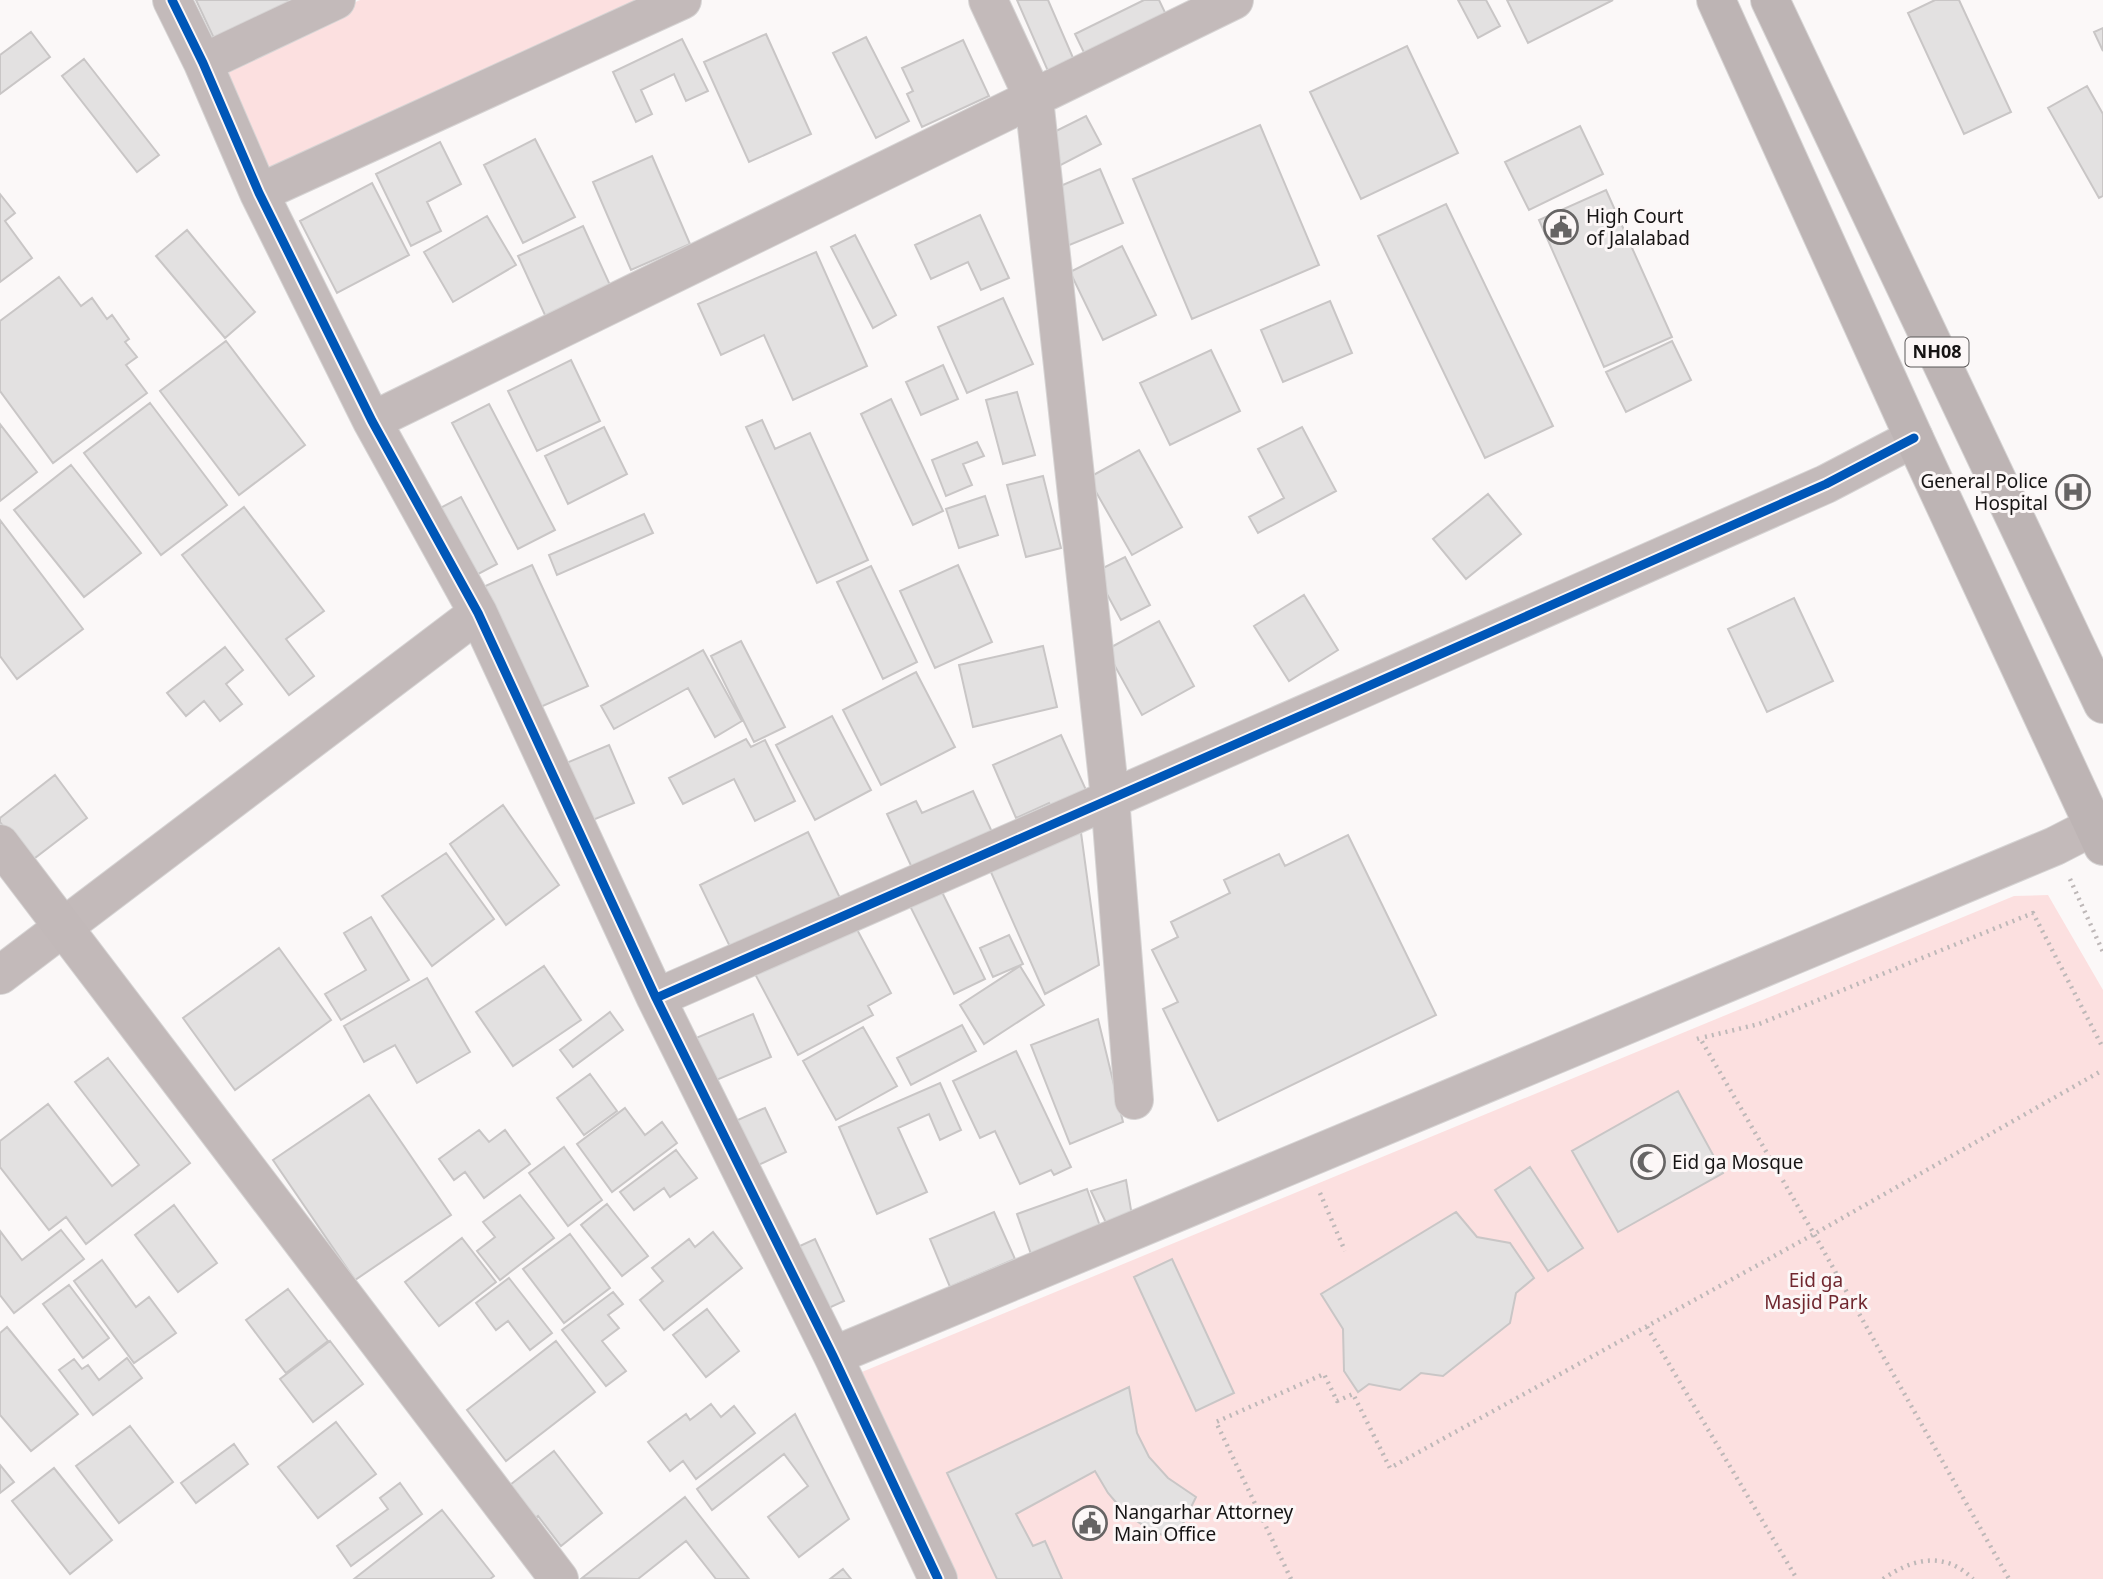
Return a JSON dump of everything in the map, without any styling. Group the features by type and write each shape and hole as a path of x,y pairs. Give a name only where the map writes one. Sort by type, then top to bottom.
{"highway":[{"name":"NH08","path":"1716,0 1914,438 2100,831"},
{"name":"NH08","path":"1770,0 2103,704"}],"main road":[{"path":"0,844 559,1579"}],"street":[{"path":"172,0 203,63 259,193 372,421 478,612 656,998 833,1356 938,1579"},
{"path":"203,63 336,0"},
{"path":"259,193 682,0"},
{"path":"988,0 1034,99 1110,798 1134,1100"},
{"path":"372,421 1234,0"},
{"path":"656,998 926,882 1110,798 1826,484 1914,438"},
{"path":"0,975 478,612"},
{"path":"833,1356 2055,846 2100,831"}],"path":[{"path":"2055,846 2103,952"},
{"path":"1687,1043 1759,1024 2033,913 2103,1048"},
{"path":"1700,1038 2009,1579"},
{"path":"1291,1579 1216,1422 1324,1374 1337,1401 1353,1394 1390,1468 1814,1234 2103,1070"},
{"path":"1331,1186 1318,1191 1345,1251"},
{"path":"1647,1327 1797,1579"},
{"path":"1883,1579 1900,1567 1919,1560 1942,1561 1964,1569 1973,1579"}],"green space":[{"path":"360,0 648,0 269,179 216,66"},
{"name":"Eid ga Masjid Park","path":"2048,895 2103,990 2103,1579 954,1579 857,1374 2014,896"}],"building":[{"path":"196,0 294,0 219,49"},
{"path":"1017,0 1048,0 1077,67 1051,78"},
{"path":"1144,0 1159,0 1171,25 1090,65 1075,34"},
{"path":"1458,0 1486,0 1500,26 1478,38"},
{"path":"1507,0 1613,0 1528,43"},
{"path":"1935,0 1959,0 2011,112 1964,134 1908,13"},
{"path":"2103,28 2103,51 2094,32"},
{"path":"31,32 50,57 0,94 0,55"},
{"path":"766,34 811,134 749,162 704,62"},
{"path":"866,37 909,121 876,138 833,53"},
{"path":"682,39 708,91 686,101 674,74 641,90 652,114 636,122 613,72"},
{"path":"963,40 989,96 922,127 907,94 913,91 902,68"},
{"path":"1407,46 1458,153 1361,199 1310,92"},
{"path":"84,59 159,155 137,172 62,76"},
{"path":"2087,86 2103,114 2103,196 2099,198 2048,108"},
{"path":"1086,116 1101,144 1057,167 1042,138"},
{"path":"1260,125 1319,265 1192,319 1133,179"},
{"path":"1580,126 1603,174 1529,210 1505,162"},
{"path":"535,139 575,217 523,243 484,165"},
{"path":"440,142 461,184 427,202 441,231 411,246 376,174"},
{"path":"652,156 690,244 631,270 593,182"},
{"path":"1100,169 1123,223 1067,246 1044,193"},
{"path":"372,183 409,255 337,293 300,221"},
{"path":"1606,190 1672,337 1604,367 1539,220"},
{"path":"0,194 15,213 5,221 32,258 0,282"},
{"path":"1446,204 1553,426 1485,458 1378,236"},
{"path":"980,215 1009,278 981,290 968,262 931,279 915,245"},
{"path":"487,216 516,265 453,302 424,252"},
{"path":"583,226 615,296 550,326 518,256"},
{"path":"187,230 255,312 225,338 156,256"},
{"path":"855,235 896,315 873,328 831,247"},
{"path":"1122,246 1156,315 1103,340 1070,272"},
{"path":"816,252 867,366 793,400 764,335 721,355 698,304"},
{"path":"59,277 81,306 92,298 107,319 112,315 129,339 125,342 137,357 126,365 147,393 53,463 0,391 0,321"},
{"path":"1003,298 1033,364 967,393 938,327"},
{"path":"1330,301 1352,353 1283,382 1261,330"},
{"path":"226,341 305,445 239,495 160,391"},
{"path":"1672,341 1691,380 1626,412 1606,372"},
{"path":"1211,350 1240,411 1170,445 1140,383"},
{"path":"571,360 600,421 537,451 508,391"},
{"path":"943,365 958,399 921,415 906,382"},
{"path":"1017,392 1035,455 1003,464 986,400"},
{"path":"891,399 943,511 913,525 861,414"},
{"path":"150,403 227,505 161,555 84,453"},
{"path":"489,404 555,530 518,549 452,423"},
{"path":"762,420 775,449 810,433 868,560 817,583 746,427"},
{"path":"0,424 37,472 0,501"},
{"path":"604,427 627,474 568,504 545,456"},
{"path":"1302,427 1336,491 1258,533 1249,517 1284,498 1258,449"},
{"path":"977,442 984,456 963,464 972,485 946,496 932,460"},
{"path":"1139,450 1182,527 1132,555 1088,478"},
{"path":"71,465 141,553 84,597 14,510"},
{"path":"1043,476 1061,548 1026,557 1007,485"},
{"path":"1488,494 1521,534 1466,579 1433,539"},
{"path":"985,496 998,535 959,548 946,509"},
{"path":"461,497 497,564 465,581 429,514"},
{"path":"244,507 324,611 286,639 314,676 289,695 182,555"},
{"path":"644,514 653,533 557,575 549,555"},
{"path":"0,520 83,629 17,679 0,656"},
{"path":"1125,557 1150,605 1121,620 1095,572"},
{"path":"532,565 588,686 536,709 481,588"},
{"path":"958,565 992,642 935,668 900,591"},
{"path":"871,566 917,662 883,679 837,582"},
{"path":"1304,595 1338,650 1289,681 1254,626"},
{"path":"1794,598 1833,681 1767,712 1728,629"},
{"path":"1159,621 1194,686 1142,715 1106,650"},
{"path":"741,641 785,727 754,742 711,656"},
{"path":"1043,646 1057,707 973,727 959,665"},
{"path":"225,647 243,670 226,684 242,704 220,721 204,701 186,716 167,693"},
{"path":"703,650 742,721 715,737 688,688 614,729 601,706"},
{"path":"916,672 955,747 881,785 843,710"},
{"path":"832,716 871,790 815,820 776,745"},
{"path":"1061,735 1091,801 1055,816 1049,803 1016,818 993,765"},
{"path":"746,739 751,747 765,740 795,801 755,821 734,779 683,804 669,778"},
{"path":"609,745 634,803 588,822 564,764"},
{"path":"55,775 87,818 31,861 0,822 0,818"},
{"path":"973,791 998,845 914,872 887,814 916,801 922,813"},
{"path":"503,805 559,885 506,925 450,844"},
{"path":"1079,818 1099,965 1045,994 986,861"},
{"path":"808,832 842,902 734,955 700,885"},
{"path":"1348,835 1436,1015 1218,1121 1163,1009 1178,1002 1152,950 1178,937 1171,922 1230,893 1224,880 1279,854 1285,866"},
{"path":"446,853 494,919 432,966 382,896"},
{"path":"938,884 985,979 954,994 907,900"},
{"path":"371,917 409,980 341,1020 325,994 366,970 344,933"},
{"path":"853,922 891,993 868,1006 873,1015 798,1055 755,974"},
{"path":"1009,935 1023,964 993,977 980,948"},
{"path":"279,948 331,1020 235,1090 183,1018"},
{"path":"544,966 581,1020 513,1066 476,1012"},
{"path":"1020,966 1044,1005 984,1044 960,1005"},
{"path":"427,978 470,1052 417,1083 395,1045 364,1062 344,1026"},
{"path":"610,1012 623,1030 573,1067 560,1050"},
{"path":"753,1014 771,1057 714,1081 696,1038"},
{"path":"1098,1019 1123,1122 1070,1144 1031,1045"},
{"path":"962,1025 976,1051 911,1085 897,1058"},
{"path":"863,1027 897,1086 836,1120 803,1061"},
{"path":"1016,1051 1071,1167 1054,1175 1051,1170 1020,1184 995,1131 980,1138 953,1081"},
{"path":"108,1058 190,1163 86,1244 66,1217 49,1230 0,1167 0,1141 48,1104 112,1186 139,1165 75,1082"},
{"path":"590,1074 617,1111 584,1135 557,1098"},
{"path":"940,1083 961,1130 940,1140 929,1114 898,1128 927,1192 877,1214 839,1127"},
{"name":"Eid ga Mosque","path":"1678,1091 1723,1173 1618,1232 1572,1151"},
{"path":"369,1095 451,1215 355,1280 273,1160"},
{"path":"625,1108 645,1135 662,1122 677,1143 612,1192 577,1144"},
{"path":"765,1108 786,1152 752,1168 731,1123"},
{"path":"479,1130 489,1142 505,1130 530,1164 484,1198 465,1172 454,1180 439,1159"},
{"path":"564,1147 602,1200 568,1226 529,1173"},
{"path":"676,1150 697,1178 670,1197 664,1188 634,1210 620,1192"},
{"path":"1530,1167 1583,1248 1548,1271 1495,1190"},
{"path":"1126,1180 1132,1216 1109,1229 1091,1191"},
{"path":"1087,1189 1102,1232 1032,1257 1017,1214"},
{"path":"520,1195 554,1238 500,1280 477,1251 495,1237 483,1222"},
{"path":"607,1204 648,1256 622,1276 581,1225"},
{"path":"174,1205 217,1263 178,1292 135,1235"},
{"path":"994,1212 1015,1259 950,1287 930,1239"},
{"path":"1456,1212 1477,1237 1510,1243 1534,1278 1516,1293 1510,1323 1443,1376 1421,1373 1400,1390 1369,1384 1358,1392 1344,1371 1343,1329 1321,1294"},
{"path":"61,1230 84,1259 14,1313 0,1295 0,1231 22,1260"},
{"path":"713,1232 742,1268 664,1330 640,1300 663,1281 652,1268 689,1239 695,1247"},
{"path":"570,1234 610,1288 564,1323 523,1269"},
{"path":"462,1238 496,1282 439,1326 405,1282"},
{"path":"815,1239 844,1301 820,1312 791,1250"},
{"path":"1172,1259 1234,1393 1196,1411 1134,1277"},
{"path":"102,1260 136,1307 149,1297 176,1333 134,1363 74,1281"},
{"path":"509,1278 552,1333 530,1350 508,1321 496,1330 476,1303"},
{"path":"69,1285 109,1338 83,1358 43,1304"},
{"path":"288,1289 328,1341 286,1373 246,1320"},
{"path":"613,1292 623,1304 608,1315 619,1328 602,1341 626,1371 606,1386 562,1330"},
{"path":"707,1309 739,1351 706,1377 673,1335"},
{"path":"7,1327 78,1414 31,1451 0,1415 0,1333"},
{"path":"330,1341 363,1384 313,1422 280,1379"},
{"path":"556,1341 595,1392 506,1461 467,1410"},
{"path":"127,1358 142,1378 93,1415 59,1370 74,1359 82,1369 88,1365 99,1380"},
{"path":"1129,1387 1137,1433 1149,1457 1168,1478 1196,1497 1175,1540 1150,1530 1125,1513 1108,1493 1095,1471 1016,1514 1033,1546 1045,1541 1062,1579 997,1579 947,1473"},
{"path":"711,1404 721,1417 734,1406 755,1433 696,1479 683,1461 670,1471 648,1442 686,1414 690,1420"},
{"path":"795,1414 849,1519 799,1557 768,1517 808,1486 784,1454 712,1510 697,1489"},
{"path":"336,1422 376,1474 318,1518 278,1467"},
{"path":"130,1426 173,1482 119,1523 76,1466"},
{"path":"234,1444 248,1464 196,1503 181,1483"},
{"path":"554,1451 602,1513 561,1546 538,1516 532,1521 506,1488"},
{"path":"0,1465 14,1482 0,1493"},
{"path":"54,1468 112,1540 70,1574 12,1501"},
{"path":"400,1483 422,1514 351,1566 337,1546 388,1509 380,1498"},
{"path":"685,1497 749,1579 716,1579 686,1541 638,1579 582,1578"},
{"path":"442,1510 494,1576 490,1579 354,1579"},
{"path":"843,1569 851,1579 830,1579"}],"cycle path":[{"path":"172,0 203,63 259,193 372,421 478,613 656,998 833,1356 938,1579"},
{"path":"656,998 1826,484 1914,438"}],"place":[{"name":"High Court of Jalalabad","path":"1561,227"},
{"name":"General Police Hospital","path":"2073,492"},
{"name":"Eid ga Mosque","path":"1648,1162"},
{"name":"Nangarhar Attorney Main Office","path":"1090,1523"}]}
